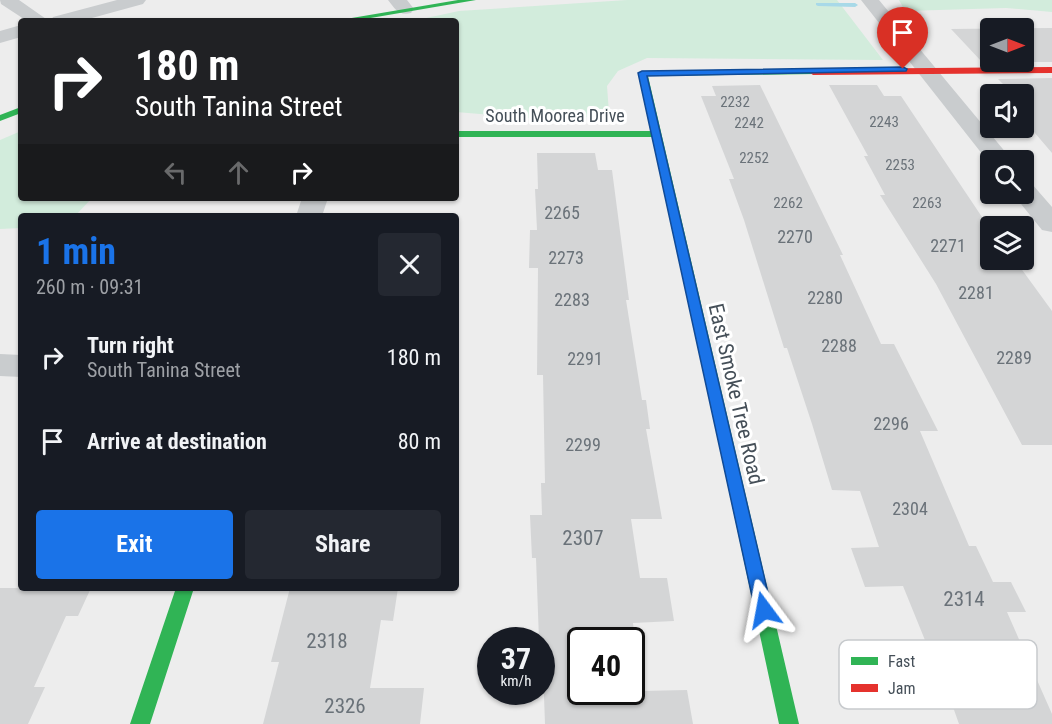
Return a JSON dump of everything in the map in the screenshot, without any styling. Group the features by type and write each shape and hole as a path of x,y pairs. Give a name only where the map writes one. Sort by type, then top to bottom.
{"street":[{"path":"7,0 35,18"},
{"path":"71,18 137,0"},
{"path":"349,18 401,4 472,0"},
{"path":"870,0 992,150"},
{"path":"0,37 18,33"},
{"path":"926,69 1052,70"},
{"name":"East Smoke Tree Road","path":"789,724 642,73 926,69"},
{"path":"0,118 18,111"},
{"name":"South Moorea Drive","path":"459,134 655,134"},
{"path":"1034,202 1052,224"},
{"path":"0,366 18,366"},
{"path":"140,724 184,591"}],"green space":[{"path":"627,0 837,0 883,60 647,58 618,71 607,86 609,113 566,121 459,112 459,18 426,18 459,11"},
{"path":"899,0 1052,0 1052,12 1006,8 905,11"},
{"path":"18,132 18,201 89,201 78,213 18,213 18,228 0,229 0,140"}],"building":[{"path":"1034,28 1052,28 1052,62 1034,62"},
{"path":"951,29 980,29 980,60"},
{"path":"1052,78 1052,153 1034,132 1034,84 1003,84 998,79"},
{"path":"760,85 843,255 840,255 881,344 894,344 938,431 920,431 969,546 976,546 993,582 1011,582 1026,612 1007,612 1019,640 925,640 903,586 865,587 851,548 879,547 860,491 832,490 787,348 784,348 729,179 734,179 701,96 716,96 712,86"},
{"path":"829,85 877,85 884,96 901,96 981,216 980,270 1022,270 1052,311 1052,445 1022,445 936,284 880,195 885,195 864,156 868,156"},
{"path":"537,153 595,153 598,170 612,170 629,300 626,300 642,400 646,400 650,429 646,429 662,519 631,519 640,578 667,578 674,621 633,623 633,627 567,627 567,705 645,705 645,691 687,690 693,724 545,724 544,705 555,705 555,627 539,627 536,558 532,558 530,515 542,515 541,483 545,483 543,375 537,375 538,268 529,268 530,230 537,230 535,189 538,189"},
{"path":"0,588 18,588 18,591 90,591 78,616 66,616 34,687 45,687 28,724 0,724"},
{"path":"289,591 398,591 393,621 381,620 370,688 424,688 420,724 263,724 279,662 271,662"},
{"path":"1037,680 1052,714 1052,724 959,724 954,709 1037,709"}],"waterway":[{"path":"818,4 855,5"}],"traffic: fast":[{"path":"357,18 472,0"},
{"path":"789,724 643,73 813,72"},
{"path":"0,118 18,111"},
{"path":"459,134 655,134"},
{"path":"140,724 184,591"}],"traffic: jam":[{"path":"813,72 1052,70"}],"route":[{"path":"764,610 642,73 903,69"}]}
